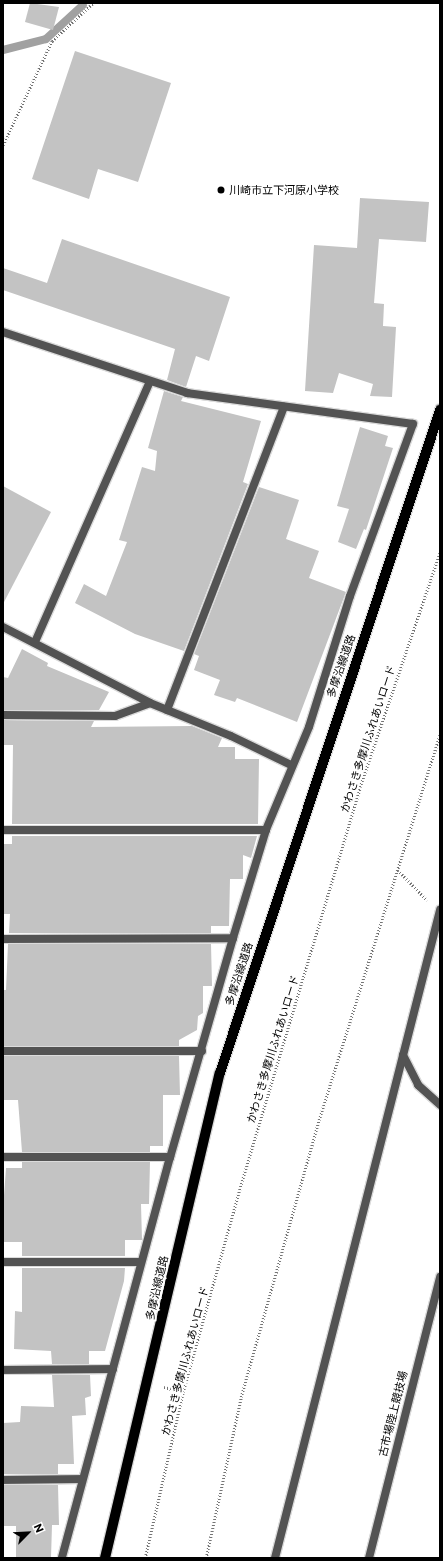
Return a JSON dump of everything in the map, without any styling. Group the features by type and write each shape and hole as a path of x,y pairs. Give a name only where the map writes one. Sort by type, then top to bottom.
{"main road":[{"name":"多摩沿線道路","path":"105,1558 220,1073 440,410"}],"street":[{"path":"3,332 149,383 187,392 284,407 413,424 350,596 309,728 291,765 266,830 233,938 202,1051 170,1157 113,1369 81,1479 62,1558"},
{"path":"35,642 149,383"},
{"path":"167,710 284,407"},
{"path":"3,627 35,642 150,703 291,765"},
{"path":"3,715 115,716 150,703"},
{"path":"3,830 266,830"},
{"path":"275,1558 402,1055 440,912"},
{"path":"3,939 233,938"},
{"path":"3,1052 202,1051"},
{"path":"402,1055 418,1085 440,1105"},
{"path":"3,1157 170,1157"},
{"path":"3,1262 141,1262"},
{"name":"古市場陸上競技場","path":"369,1558 440,1277"},
{"path":"3,1370 113,1369"},
{"path":"3,1480 81,1479"}],"path":[{"path":"3,145 52,41 93,3"},
{"name":"かわさき多摩川ふれあいロード","path":"145,1558 183,1392 242,1181 360,786 440,552"},
{"path":"206,1558 241,1398 319,1120 440,735"},
{"path":"398,870 440,912"}],"building":[{"path":"30,3 59,7 53,30 25,22"},
{"path":"75,51 171,83 138,182 98,169 89,199 32,179"},
{"path":"360,198 429,202 426,242 379,239 374,303 384,304 383,326 396,327 392,397 370,396 373,384 339,373 333,393 305,391 314,245 357,248"},
{"path":"62,239 230,297 209,361 196,356 186,387 167,380 175,349 3,290 3,268 47,283"},
{"path":"164,391 183,397 181,401 261,421 243,482 248,484 184,651 135,634 75,603 84,584 106,596 127,542 119,540 142,467 155,471 157,451 148,448"},
{"path":"360,427 388,436 385,446 393,448 366,530 364,529 356,549 338,542 349,509 337,506"},
{"path":"3,486 51,512 3,604"},
{"path":"259,487 299,500 286,539 319,551 309,578 346,592 297,722 237,698 235,702 214,695 220,680 194,670 199,656 194,654"},
{"path":"22,649 48,663 47,666 109,692 99,710 3,710 3,677 8,678"},
{"path":"3,720 94,721 91,727 192,726 222,738 218,747 235,747 235,759 259,759 258,824 12,824 13,745 3,745"},
{"path":"12,836 257,836 251,858 243,855 243,879 230,879 229,926 211,926 211,933 9,933 10,914 3,914 3,844 12,844"},
{"path":"8,944 211,944 212,986 203,986 203,1013 198,1016 197,1030 179,1040 179,1046 3,1046 3,990 6,990"},
{"path":"3,1056 179,1056 180,1095 163,1095 163,1146 150,1146 150,1152 22,1152 18,1100 3,1100"},
{"path":"22,1162 150,1162 149,1204 141,1204 142,1240 125,1240 125,1256 22,1256 22,1242 3,1242 3,1209 6,1168 22,1168"},
{"path":"22,1268 125,1268 124,1281 105,1351 89,1351 89,1364 52,1364 51,1351 14,1349 15,1311 22,1312"},
{"path":"52,1375 90,1375 91,1396 85,1398 86,1415 72,1416 74,1464 58,1464 58,1474 3,1474 3,1423 20,1422 21,1406 54,1407"},
{"path":"3,1485 58,1485 59,1525 52,1525 51,1558 16,1558 16,1526 3,1526"}],"waterway":[{"path":"3,50 46,39 83,5"}],"place":[{"name":"川崎市立下河原小学校","path":"221,190"}]}
